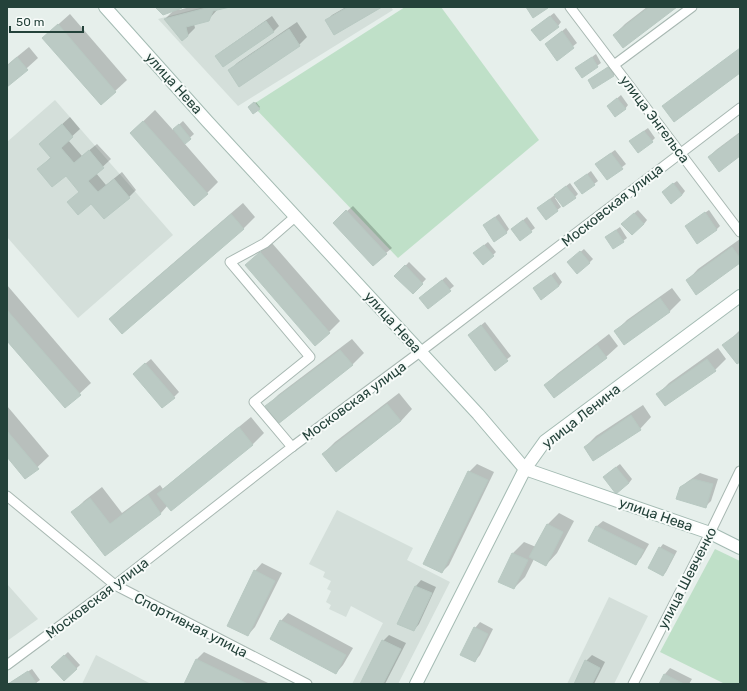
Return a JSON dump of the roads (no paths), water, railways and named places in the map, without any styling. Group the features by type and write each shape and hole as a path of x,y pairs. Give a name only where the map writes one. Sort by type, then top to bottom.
{"main road":[{"name":"улица Нева","path":"105,7 207,121 478,414 525,469 710,533 740,548"},
{"name":"улица Ленина","path":"416,684 525,469 545,441 740,296"}],"street":[{"name":"улица Энгельса","path":"570,7 740,232"},
{"path":"614,65 692,7"},
{"name":"Московская улица","path":"7,665 115,585 292,447 420,352 740,108"},
{"path":"292,447 254,402 310,357 230,262 265,243 296,216"},
{"name":"улица Шевченко","path":"632,684 710,533 740,471"},
{"name":"Спортивная улица","path":"7,496 115,585 307,684"}]}
